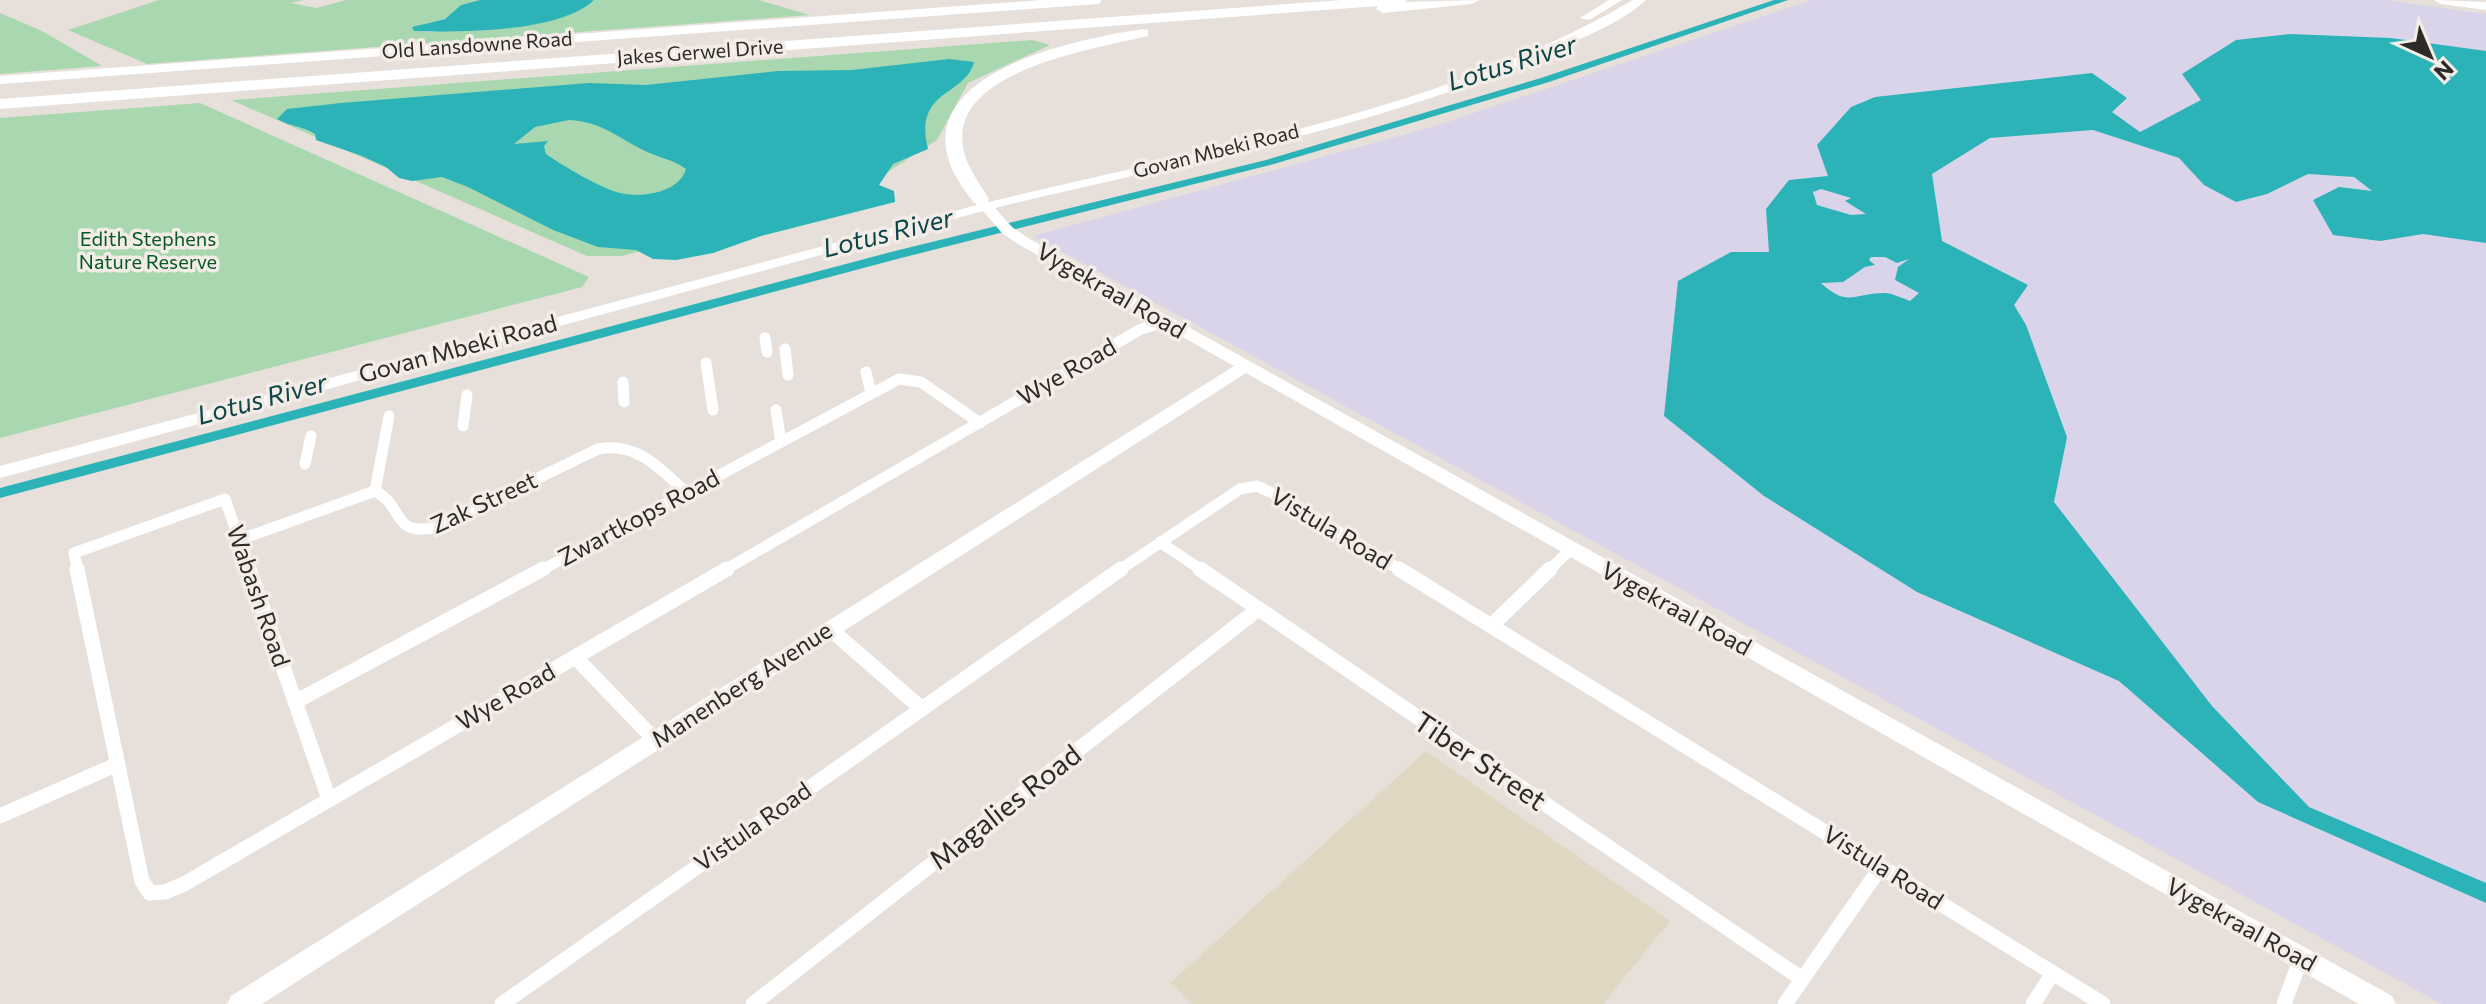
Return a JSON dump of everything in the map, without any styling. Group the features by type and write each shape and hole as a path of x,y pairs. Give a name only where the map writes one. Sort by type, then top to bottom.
{"highway":[{"path":"1050,17 1216,0"},
{"name":"Jakes Gerwel Drive","path":"0,94 1280,0"},
{"name":"Jakes Gerwel Drive","path":"0,104 1400,0"},
{"path":"983,203 959,172 952,149 954,122 969,99 981,88 1030,60 1092,42 1139,34 1472,0"},
{"path":"2441,0 2486,6"}],"main road":[{"name":"Govan Mbeki Road","path":"0,472 776,264 983,203 1426,83 1540,40 1617,0"},
{"name":"Govan Mbeki Road","path":"983,203 1197,157 1441,90 1555,46 1641,0"},
{"name":"Vygekraal Road","path":"983,203 1004,227 1165,322 2383,1004"},
{"name":"Manenberg Avenue","path":"240,1004 1244,367"}],"street":[{"name":"Old Lansdowne Road","path":"0,80 1097,0"},
{"name":"Wye Road","path":"74,553 142,881 150,893 157,894 184,884 1141,329 1165,322"},
{"path":"765,338 767,352"},
{"path":"785,349 788,375"},
{"path":"706,363 713,410"},
{"path":"866,372 871,393"},
{"name":"Zwartkops Road","path":"295,702 899,379 917,380 980,423"},
{"path":"623,382 624,402"},
{"path":"463,426 467,395"},
{"path":"776,410 781,442"},
{"path":"239,540 375,491 389,416"},
{"path":"305,464 311,436"},
{"name":"Zak Street","path":"375,491 385,496 400,524 413,532 423,531 445,524 598,449 617,444 634,449 687,493"},
{"name":"Vistula Road","path":"502,1004 1160,542 1240,489 1257,486 1278,495 2103,1004"},
{"name":"Wabash Road","path":"74,553 225,499 329,799"},
{"name":"Tiber Street","path":"1160,542 1802,979"},
{"path":"1491,626 1570,550"},
{"name":"Magalies Road","path":"753,1004 1257,610"},
{"path":"830,629 921,708"},
{"path":"575,657 655,740"},
{"path":"0,816 118,764"},
{"path":"1785,1004 1881,867"},
{"path":"2284,1004 2301,958"},
{"path":"2033,1004 2053,973"}],"shaded area":[{"path":"1812,0 2387,0 2486,14 2486,1004 2442,1004 1033,236 1432,127"},
{"path":"1426,751 1670,921 1603,1004 1193,1004 1170,983"}],"green space":[{"path":"159,0 303,0 291,3 316,8 346,0 480,0 461,5 445,19 426,23 415,31 434,32 535,24 579,10 594,0 759,0 810,15 147,64 68,30"},
{"path":"0,13 42,31 102,66 0,74"},
{"path":"1032,40 1050,45 968,83 937,140 851,196 622,256 587,256 231,100"},
{"name":"Edith Stephens Nature Reserve","path":"200,103 589,277 582,287 0,438 0,118"}],"water":[{"path":"480,0 594,0 579,11 558,19 509,28 434,32 414,31 412,27 445,19 461,5"},
{"path":"2290,34 2391,38 2486,51 2486,243 2423,234 2380,241 2333,235 2313,200 2339,187 2372,191 2354,177 2308,174 2267,194 2236,202 2204,185 2179,158 2093,130 1990,138 1932,174 1942,241 2028,285 2014,305 2026,325 2067,437 2054,502 2212,706 2309,807 2486,883 2486,903 2258,802 2119,681 1917,592 1764,496 1664,416 1678,281 1731,252 1769,252 1766,209 1789,180 1828,176 1817,145 1851,107 1875,97 2092,73 2127,98 2112,112 2140,132 2201,100 2182,74 2236,40","holes":["1821,189 1851,198 1845,201 1866,214 1851,215 1817,205 1813,192","1871,257 1885,257 1897,263 1909,259 1898,267 1895,280 1919,293 1910,301 1884,293 1845,297 1821,283 1843,282 1865,267 1875,265 1869,260"]},
{"path":"949,59 974,62 969,73 934,104 928,115 925,129 928,149 893,164 879,185 894,191 895,202 761,236 713,253 676,260 653,259 636,250 598,247 553,230 442,177 412,181 399,178 386,167 316,140 315,134 310,131 277,119 287,109 341,103 589,83 646,85 778,71 852,70","holes":["569,120 581,121 681,166 686,169 682,177 676,184 659,192 639,195 620,193 592,181 546,154 544,146 548,141 514,144 535,127"]}],"waterway":[{"name":"Lotus River","path":"0,493 896,255 1270,162 1545,80 1783,0"}]}
